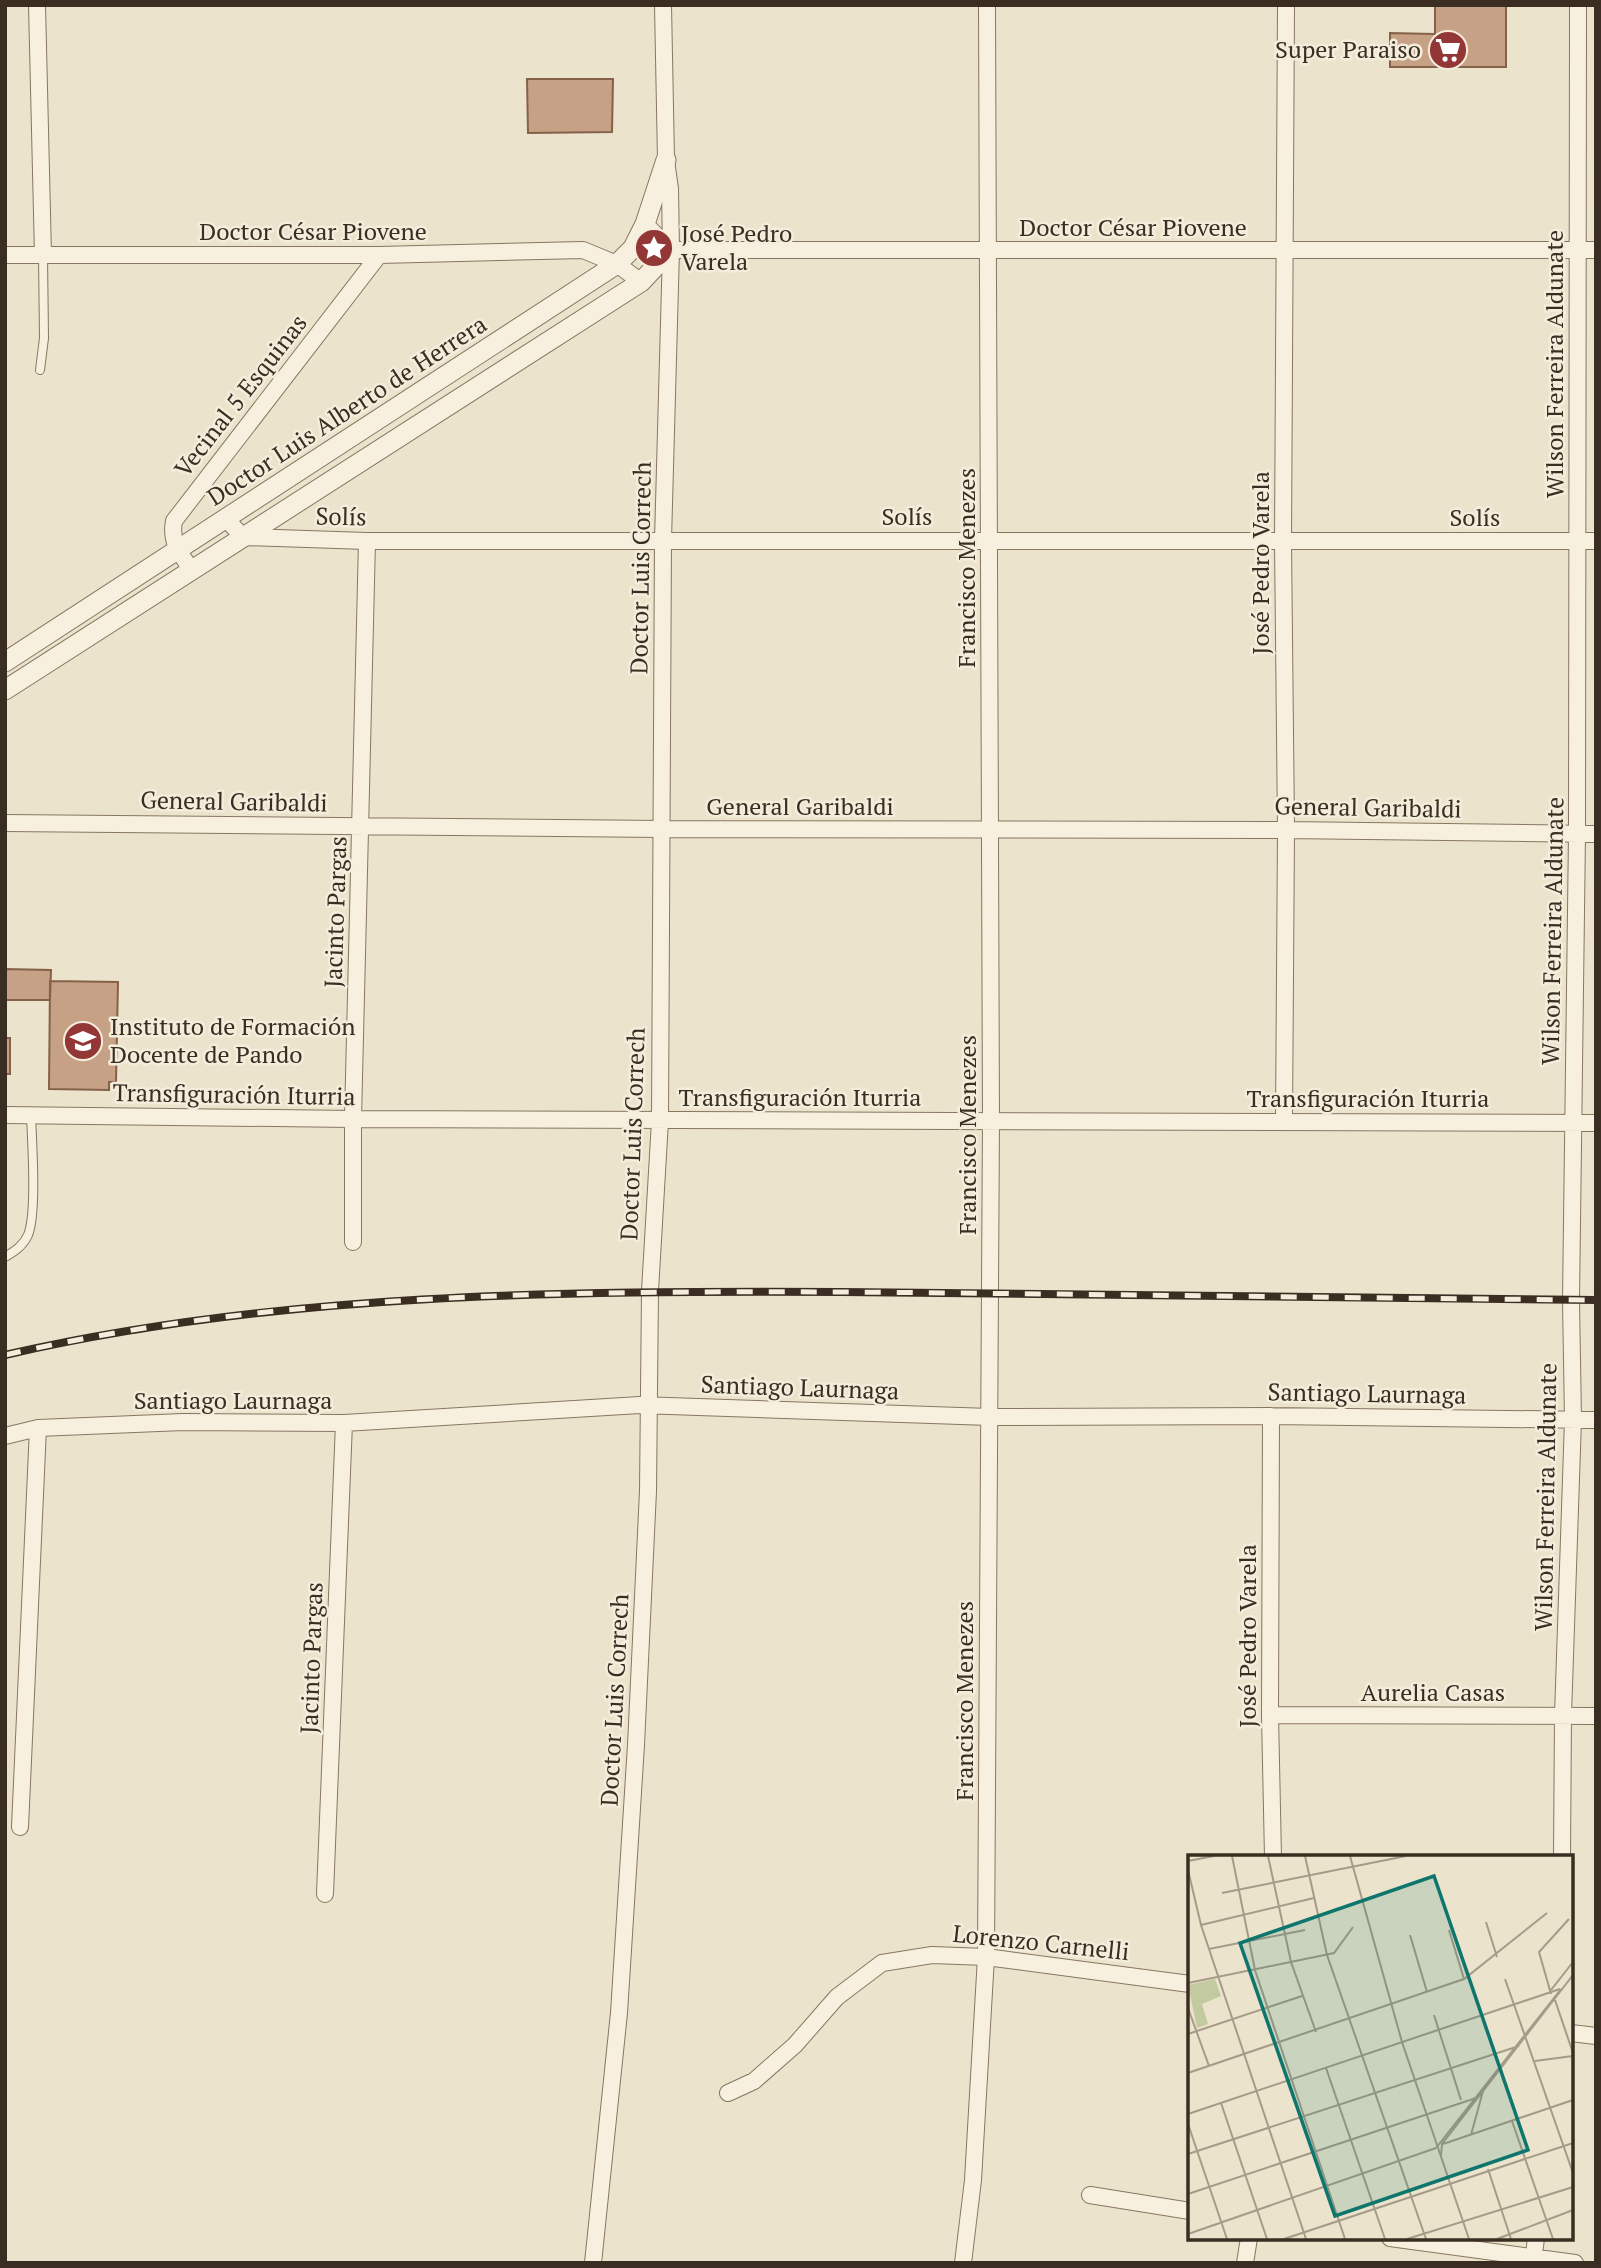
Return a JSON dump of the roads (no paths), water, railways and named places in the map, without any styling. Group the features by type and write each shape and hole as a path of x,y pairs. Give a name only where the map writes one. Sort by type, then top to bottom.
{"street":[{"path":"37,5 43,255"},
{"name":"Doctor Luis Correch","path":"593,2263 618,2013 631,1825 648,1505 650,1291 660,1121 663,540 671,250 663,5"},
{"name":"Francisco Menezes","path":"963,2263 973,2180 986,1957 991,829 986,5"},
{"name":"José Pedro Varela","path":"1284,1121 1286,5"},
{"name":"Wilson Ferreira Aldunate","path":"1562,1855 1563,1715 1573,1420 1578,5"},
{"name":"Doctor Luis Alberto de Herrera","path":"5,662 617,264 633,248 645,224 666,160"},
{"path":"645,224 671,250"},
{"name":"Doctor César Piovene","path":"5,255 379,255 583,250 617,264 641,282"},
{"name":"Doctor César Piovene","path":"671,250 1596,250"},
{"name":"Doctor Luis Alberto de Herrera","path":"5,690 641,282 671,250"},
{"name":"Vecinal 5 Esquinas","path":"178,550 172,535 174,521 379,255"},
{"path":"227,520 243,537"},
{"name":"Solís","path":"243,537 368,541 1596,541"},
{"name":"Jacinto Pargas","path":"353,1242 368,541"},
{"path":"178,550 192,570"},
{"name":"General Garibaldi","path":"5,823 662,830 1286,830 1596,834"},
{"name":"Transfiguración Iturria","path":"5,1115 660,1121 1596,1123"},
{"name":"Santiago Laurnaga","path":"5,1436 38,1428 183,1422 344,1423 649,1405 990,1417 1271,1416 1596,1420"},
{"name":"José Pedro Varela","path":"1271,1416 1270,1716 1273,1855"},
{"name":"Jacinto Pargas","path":"325,1894 344,1423"},
{"path":"20,1827 38,1428"},
{"name":"Aurelia Casas","path":"1270,1716 1596,1716"},
{"name":"Lorenzo Carnelli","path":"728,2093 754,2081 795,2045 837,1997 882,1963 932,1955 986,1957 1188,1983"},
{"path":"1573,2033 1596,2036"},
{"path":"1090,2195 1188,2211"},
{"path":"1245,2263 1248,2240"},
{"path":"1403,2240 1533,2260 1575,2263"},
{"path":"1533,2260 1536,2240"}],"lane":[{"path":"40,370 44,338 43,255"},
{"path":"5,1257 21,1247 29,1233 32,1216 31,1115"}],"railway":[{"path":"5,1355 108,1334 212,1318 317,1307 527,1295 842,1292 1596,1300"}],"place":[{"name":"Super Paraiso","path":"1448,50"},
{"name":"José Pedro Varela","path":"654,248"},
{"name":"Instituto de Formación Docente de Pando","path":"83,1041"}]}
